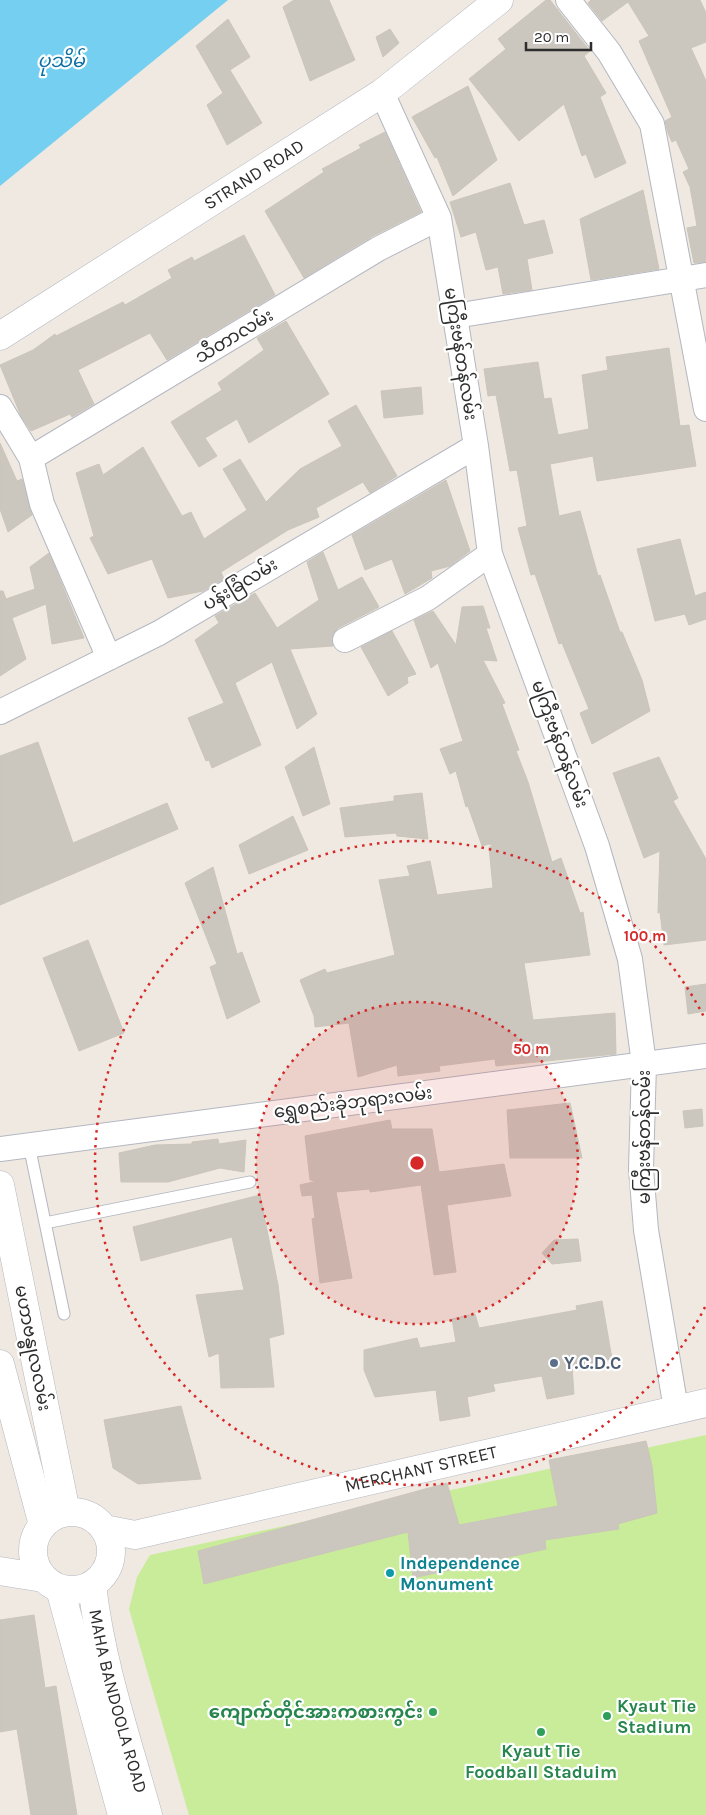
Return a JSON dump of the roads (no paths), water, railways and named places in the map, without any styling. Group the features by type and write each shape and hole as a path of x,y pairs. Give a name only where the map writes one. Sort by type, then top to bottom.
{"main road":[{"name":"STRAND ROAD","path":"0,336 382,93 499,0"},
{"name":"မဟာဗန္ဓုလလမ်း","path":"0,1185 66,1512"},
{"path":"0,1364 43,1525"},
{"name":"MERCHANT STREET","path":"135,1535 706,1403"},
{"path":"52,1584 35,1565 33,1551 35,1537 49,1519 66,1512 88,1515 104,1528 109,1538 110,1559"},
{"path":"104,1528 135,1535"},
{"path":"0,1571 81,1590 92,1585 102,1577 110,1559 135,1535"},
{"path":"0,1571 33,1551"},
{"name":"MAHA BANDOOLA ROAD","path":"52,1584 122,1815"},
{"name":"MAHA BANDOOLA ROAD","path":"92,1585 96,1622 104,1657 148,1815"}],"street":[{"path":"568,0 609,52 652,124 706,409"},
{"name":"မကြီးဗန်တန်လမ်း","path":"382,93 439,218 476,446 490,554 597,846 630,959 644,1064 641,1168 646,1230 676,1409"},
{"name":"သီတာလမ်း","path":"30,458 378,249 439,218"},
{"path":"455,316 706,275"},
{"path":"0,407 30,458 42,504 109,658"},
{"name":"ပန်းခြံလမ်း","path":"0,712 159,633 476,446"},
{"path":"345,640 428,598 490,554"},
{"name":"ရွှေစည်းခုံဘုရားလမ်း","path":"0,1149 706,1056"}],"lane":[{"path":"29,1145 64,1314"},
{"path":"45,1224 250,1182"}],"water":[{"name":"ပုသိမ်","path":"0,0 228,0 0,186"}],"place":[{"name":"Y.C.D.C","path":"554,1363"},
{"name":"Independence Monument","path":"390,1573"},
{"name":"ကျောက်တိုင်အားကစားကွင်း","path":"433,1712"},
{"name":"Kyaut Tie Stadium","path":"607,1716"},
{"name":"Kyaut Tie Foodball Staduim","path":"541,1732"}]}
